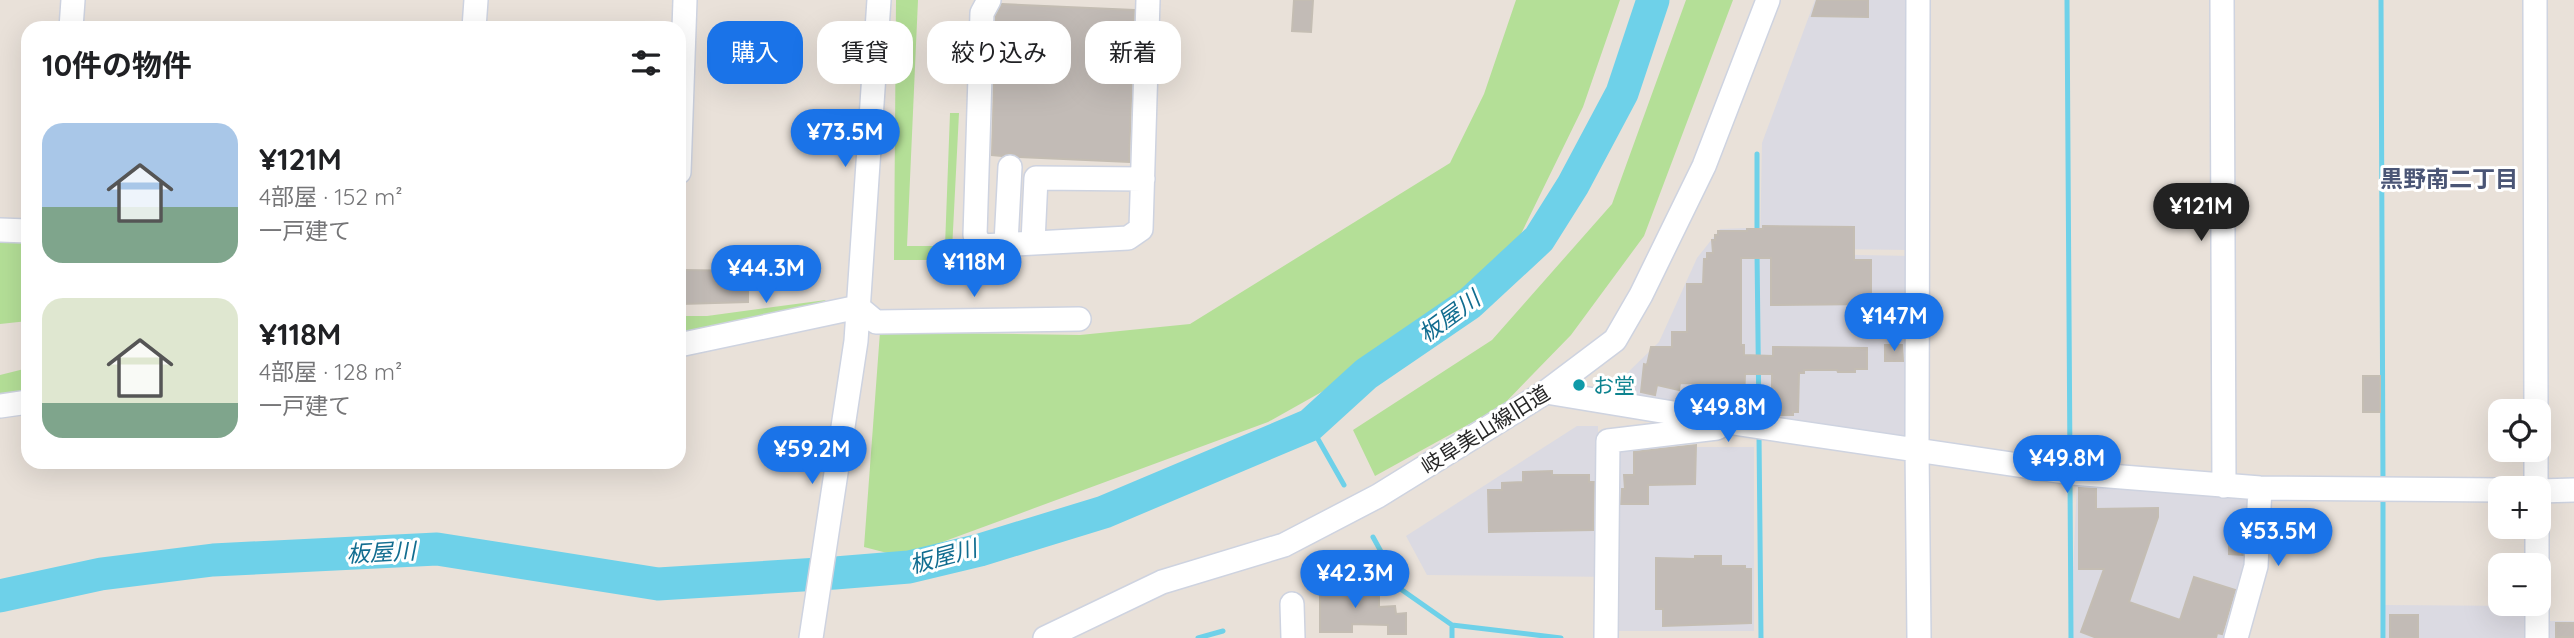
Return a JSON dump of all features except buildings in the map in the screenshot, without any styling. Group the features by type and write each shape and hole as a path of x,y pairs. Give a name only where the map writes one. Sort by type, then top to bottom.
{"street":[{"path":"72,21 73,0"},
{"path":"474,21 476,0"},
{"path":"684,21 685,0"},
{"path":"811,638 856,341 879,0"},
{"path":"989,0 982,13 975,235 981,246 1128,238 1141,229 1148,0"},
{"name":"岐阜美山線旧道","path":"1045,638 1161,582 1284,545 1378,496 1546,392 1615,340 1641,295 1704,166 1768,0"},
{"path":"1918,0 1919,638"},
{"path":"2222,0 2224,486"},
{"path":"2535,0 2536,399"},
{"path":"1006,243 1010,167"},
{"path":"1033,242 1036,178 1143,179"},
{"path":"0,230 21,231"},
{"path":"858,307 876,322 1079,318"},
{"path":"686,344 858,307"},
{"path":"1546,392 1740,424 2072,473 2260,488 2488,490"},
{"path":"0,406 21,403"},
{"path":"1606,637 1608,441 1740,424"},
{"path":"2236,638 2256,566 2260,488"},
{"path":"2551,489 2574,490"},
{"path":"1292,604 1293,638"},
{"path":"2537,616 2538,638"}],"shaded area":[{"path":"1815,0 1910,0 1909,250 1760,248 1762,143"},
{"path":"1748,228 1749,253 1913,256 1906,440 1614,394 1616,384 1659,342 1697,258 1720,229"},
{"path":"1577,426 1598,426 1598,447 1754,447 1754,631 1615,631 1615,577 1427,575 1406,536"},
{"path":"2077,482 2249,500 2247,562 2225,638 2070,638"},
{"path":"2385,605 2488,606 2488,616 2525,616 2526,638 2386,638"},
{"path":"2547,621 2574,621 2574,638 2547,638"}],"green space":[{"path":"896,0 918,0 907,246 945,246 950,113 959,113 952,250 963,260 894,260 895,84 913,84 913,21 896,21"},
{"path":"1516,0 1620,0 1583,107 1520,236 1466,291 1334,385 1268,422 937,544 895,555 864,547 880,332 1080,335 1190,324 1450,163 1484,94"},
{"path":"1686,0 1733,0 1644,236 1571,335 1502,406 1375,476 1353,430 1492,340 1612,204"},
{"path":"0,240 21,241 21,322 0,324"},
{"path":"826,300 805,315 686,335 686,316 707,316"},
{"path":"21,370 21,394 0,398 0,375"}],"waterway":[{"name":"板屋川","path":"0,596 101,574 213,560 437,549 658,584 835,573 909,567 980,550 1104,512 1310,425 1366,374 1470,303 1539,239 1573,185 1622,93 1653,0"},
{"path":"2067,0 2070,466"},
{"path":"2381,0 2383,483"},
{"path":"1757,154 1757,235"},
{"path":"1757,252 1759,421"},
{"path":"1310,425 1344,485"},
{"path":"1759,434 1761,638"},
{"path":"2070,479 2071,638"},
{"path":"2383,493 2383,638"},
{"path":"1373,537 1402,590 1452,625 1561,638"},
{"path":"1452,625 1452,638"},
{"path":"1198,638 1223,631"}],"place":[{"name":"お堂","path":"1579,385"}],"district":[{"name":"黒野南二丁目","path":"2449,178"}]}
